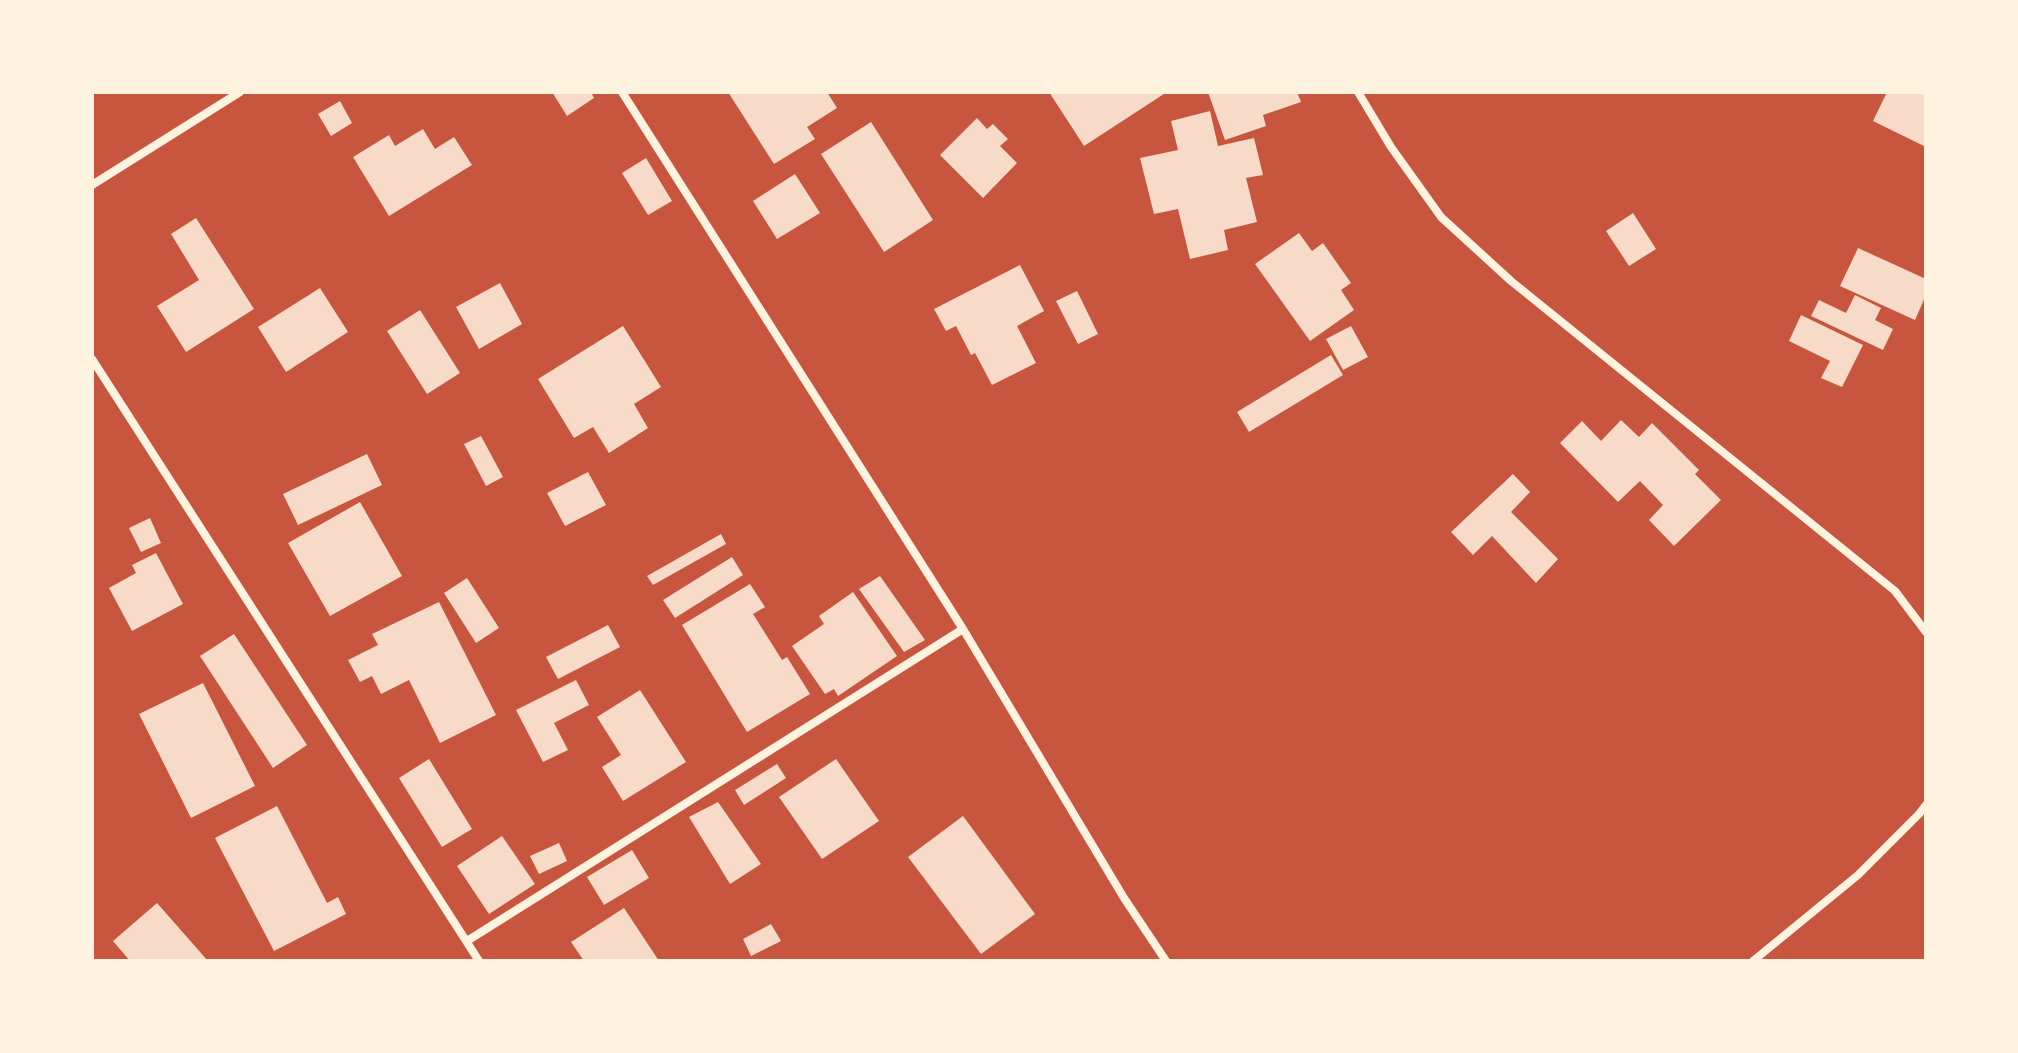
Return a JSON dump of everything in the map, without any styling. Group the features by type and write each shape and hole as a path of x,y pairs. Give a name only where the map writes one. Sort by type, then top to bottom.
{"street":[{"path":"92,185 240,92"},
{"path":"622,92 963,629 1124,898 1166,961"},
{"path":"1358,92 1391,147 1441,217 1511,281 1895,591 1926,632"},
{"path":"92,359 479,961"},
{"path":"467,941 963,629"},
{"path":"1753,961 1858,875 1926,805"}],"building":[{"path":"552,92 591,92 594,98 567,116"},
{"path":"728,92 827,92 837,108 807,127 815,139 774,164"},
{"path":"1049,92 1167,92 1084,146"},
{"path":"1208,92 1297,92 1301,102 1263,115 1266,126 1225,140"},
{"path":"1887,92 1926,92 1926,147 1873,121"},
{"path":"340,101 352,123 331,136 318,114"},
{"path":"1210,111 1218,146 1254,138 1263,175 1246,178 1257,222 1224,230 1228,250 1190,259 1178,209 1154,214 1140,158 1178,150 1171,121"},
{"path":"977,118 987,129 993,124 1008,139 1000,146 1017,163 983,198 940,155"},
{"path":"871,122 933,220 884,252 821,154"},
{"path":"423,129 435,149 454,137 472,165 389,216 353,157 389,135 395,146"},
{"path":"646,158 672,201 648,215 622,173"},
{"path":"795,174 820,213 777,239 753,201"},
{"path":"1633,213 1656,249 1629,266 1606,231"},
{"path":"196,218 254,309 186,352 157,306 199,280 171,234"},
{"path":"1299,233 1312,251 1323,243 1351,283 1341,290 1354,310 1310,341 1255,264"},
{"path":"1858,248 1926,279 1926,295 1915,320 1840,286"},
{"path":"1020,265 1044,311 1017,326 1036,363 992,385 956,326 946,331 934,309"},
{"path":"500,283 522,324 479,349 456,307"},
{"path":"320,288 348,332 286,372 258,327"},
{"path":"1077,291 1098,334 1078,344 1056,301"},
{"path":"1855,295 1881,308 1875,320 1893,329 1883,350 1811,316 1819,300 1846,313"},
{"path":"420,310 460,373 427,394 387,331"},
{"path":"1801,315 1863,345 1842,387 1821,378 1830,361 1789,341"},
{"path":"623,326 661,387 634,404 648,428 609,453 593,427 574,438 538,379"},
{"path":"1351,326 1368,357 1343,370 1326,339"},
{"path":"1331,355 1343,375 1249,432 1237,412"},
{"path":"1621,420 1639,437 1652,423 1699,470 1695,474 1721,500 1674,546 1649,520 1663,505 1640,481 1618,502 1560,443 1582,421 1601,441"},
{"path":"481,436 503,477 486,486 464,444"},
{"path":"367,454 382,485 298,525 283,494"},
{"path":"588,472 606,505 565,526 547,493"},
{"path":"1513,474 1530,492 1511,512 1558,559 1536,583 1492,536 1473,555 1451,532"},
{"path":"360,502 402,576 330,616 288,543"},
{"path":"150,518 161,543 141,552 129,528"},
{"path":"721,534 726,544 653,585 647,576"},
{"path":"156,553 183,604 132,631 109,588 136,573 132,565"},
{"path":"732,557 743,575 675,618 663,600"},
{"path":"880,576 925,640 904,652 859,589"},
{"path":"467,578 499,628 476,643 444,593"},
{"path":"750,584 765,607 753,614 782,660 787,657 810,694 747,732 682,625"},
{"path":"853,592 897,656 838,696 834,689 825,694 792,646 824,624 819,616"},
{"path":"439,602 496,715 440,743 409,680 381,694 372,676 360,682 348,660 378,645 372,634"},
{"path":"608,625 620,647 558,679 546,657"},
{"path":"234,634 307,745 273,768 200,656"},
{"path":"576,680 589,705 554,723 568,750 543,762 516,710"},
{"path":"203,683 255,786 191,818 139,714"},
{"path":"640,690 686,762 623,801 602,767 621,755 597,717"},
{"path":"429,759 472,829 442,847 399,778"},
{"path":"836,759 879,821 822,859 779,797"},
{"path":"777,764 786,778 744,805 735,790"},
{"path":"718,802 761,864 730,884 689,817"},
{"path":"277,806 327,903 338,897 346,914 274,951 215,838"},
{"path":"963,816 1035,914 981,954 908,857"},
{"path":"502,836 535,884 489,914 457,866"},
{"path":"559,843 567,861 539,874 530,856"},
{"path":"632,850 649,878 604,905 587,877"},
{"path":"157,903 208,961 130,961 113,941"},
{"path":"624,908 659,961 584,961 571,942"},
{"path":"771,924 781,941 751,956 743,939"}]}
